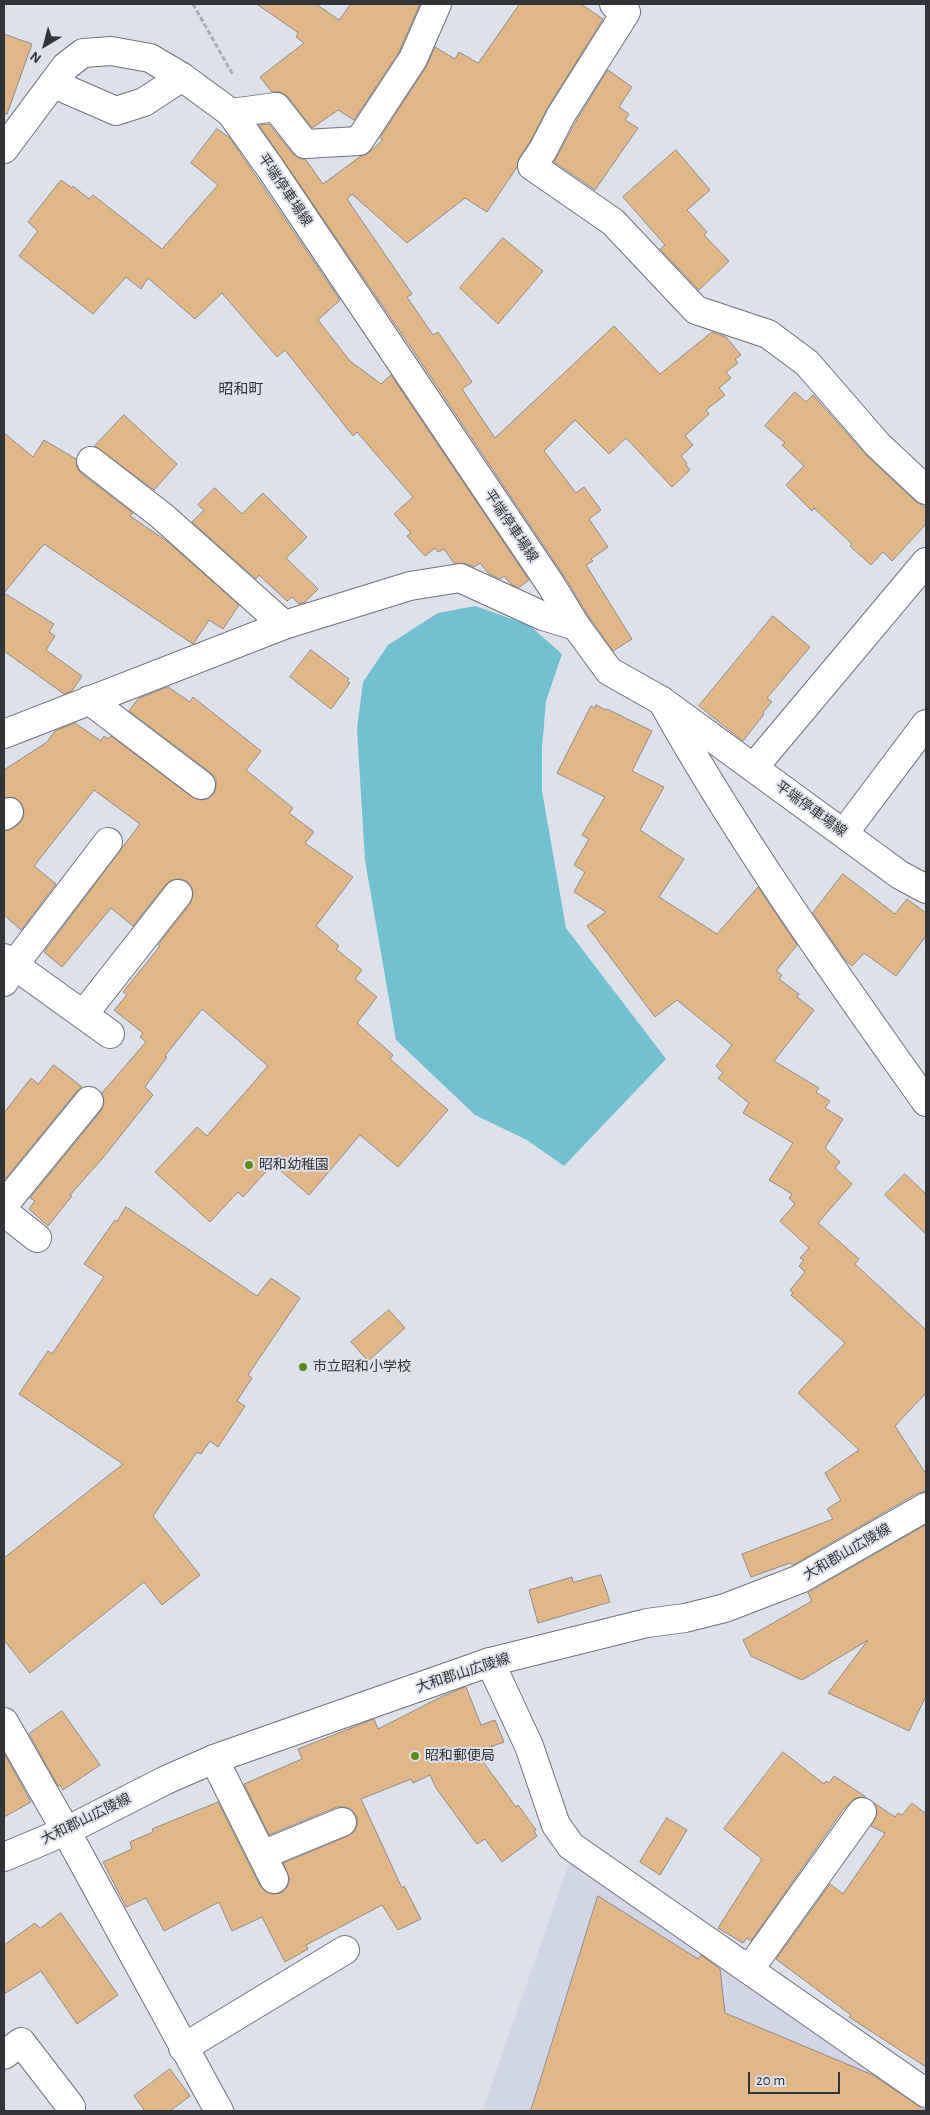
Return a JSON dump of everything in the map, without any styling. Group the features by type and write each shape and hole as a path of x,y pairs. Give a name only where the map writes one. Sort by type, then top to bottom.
{"street":[{"path":"232,113 276,107 305,144 359,141 413,59 437,4"},
{"path":"614,4 626,12 561,115 543,150 532,166 613,222 696,310 768,334 807,362 878,445 926,490"},
{"name":"平端停車場線","path":"4,149 66,66 83,53 110,51 150,58 182,77 232,113 546,577 576,626 609,671 662,701 900,875 926,889"},
{"path":"54,84 116,111 144,102 182,77"},
{"path":"91,461 162,516 284,625"},
{"path":"754,767 926,562"},
{"path":"4,734 284,625 410,586 460,578 543,616 576,626"},
{"path":"89,700 201,785"},
{"path":"662,701 691,752 766,869 926,1102"},
{"path":"844,833 926,724"},
{"path":"108,842 7,968 110,1034"},
{"path":"83,1015 178,894"},
{"path":"4,1205 88,1101"},
{"path":"4,1212 38,1238"},
{"name":"大和郡山広陵線","path":"4,1858 66,1831 166,1780 214,1759 490,1662 647,1622 685,1618 725,1608 800,1579 926,1507"},
{"path":"490,1662 529,1746 556,1825 572,1846 926,2093"},
{"path":"4,1722 66,1831 219,2111"},
{"path":"214,1759 268,1867 342,1822"},
{"path":"749,1970 862,1812"},
{"path":"183,2048 345,1950"},
{"path":"4,2055 21,2042 72,2107 71,2111"}],"path":[{"path":"193,4 238,85 232,113"}],"shaded area":[{"path":"572,1855 926,2101 926,2111 482,2111"}],"water":[{"path":"475,606 529,625 562,654 546,701 542,748 542,791 566,928 666,1059 564,1166 527,1140 475,1115 396,1040 365,860 357,729 363,682 388,645 438,613"}],"building":[{"path":"257,4 316,4 339,20 351,4 420,4 399,52 354,120 338,110 312,128 288,97 281,92 272,92 260,77 304,43 296,37 298,33"},
{"path":"520,4 581,4 603,19 548,107 530,142 519,158 517,167 487,212 465,198 407,243 352,194 347,199 412,294 407,297 433,335 438,332 472,382 462,389 495,438 614,326 660,374 712,332 726,337 741,355 735,359 738,363 726,372 731,378 719,388 725,395 706,410 709,414 685,436 693,445 681,456 690,470 672,487 626,438 609,454 575,420 544,451 576,493 584,487 601,510 589,519 608,547 586,565 632,639 613,651 412,349 259,125 269,124 293,154 306,160 323,184 361,156 367,154 383,140 380,138 426,67 435,47 455,59 459,52 478,63"},
{"path":"4,34 32,44 7,114 4,114"},
{"path":"608,70 632,87 619,107 629,114 625,120 638,128 595,190 554,162 575,123"},
{"path":"217,129 230,138 340,300 318,320 350,361 381,384 391,375 529,580 518,588 511,584 504,576 500,579 488,573 480,563 474,567 454,563 444,549 438,552 435,548 425,556 407,536 411,533 394,514 413,497 357,432 353,436 285,350 277,357 222,293 195,319 148,278 141,289 126,277 93,314 19,256 38,231 28,222 61,180 72,188 73,186 89,199 93,195 162,249 218,185 191,163"},
{"path":"676,150 710,190 687,210 707,232 704,235 729,261 699,290 660,249 665,245 623,197"},
{"path":"503,238 543,271 498,324 460,288"},
{"path":"795,392 806,402 813,395 867,456 915,501 926,508 926,524 892,561 883,552 871,565 814,508 812,511 786,485 804,466 782,445 785,443 765,426"},
{"path":"124,415 177,464 154,490 95,446"},
{"path":"4,433 33,457 44,440 76,459 77,467 81,473 133,513 130,516 168,542 239,605 223,629 209,620 193,644 44,544 4,593"},
{"path":"215,488 242,514 263,493 307,537 286,558 318,589 305,602 299,604 292,597 287,601 259,575 256,579 192,522 204,510 198,505"},
{"path":"4,593 54,624 49,632 55,636 46,650 82,676 72,691 64,694 4,651"},
{"path":"773,616 810,647 767,698 772,702 743,741 699,706"},
{"path":"311,650 349,679 347,681 350,683 331,709 290,677"},
{"path":"168,687 190,702 193,697 261,751 246,770 293,808 289,813 314,832 305,843 353,877 316,926 339,946 336,949 362,970 355,979 377,997 357,1023 393,1055 390,1059 448,1110 398,1167 360,1135 309,1195 273,1164 243,1197 238,1192 210,1222 155,1172 197,1127 207,1136 268,1066 202,1009 165,1056 167,1057 145,1087 153,1095 102,1159 70,1195 72,1196 48,1226 29,1209 35,1201 30,1198 101,1111 104,1103 102,1093 146,1042 140,1037 143,1033 114,1010 127,995 123,992 160,946 158,945 190,904 193,896 192,888 187,881 180,879 172,880 166,884 133,926 111,908 62,967 44,952 140,824 94,790 34,866 56,884 21,930 4,915 4,831 19,824 23,818 24,810 21,803 15,798 4,798 4,770 47,742 55,731 75,723 101,741 104,736 108,739 111,736 192,797 200,800 207,799 214,794 216,786 216,779 211,773 129,711 138,699"},
{"path":"596,705 652,731 632,771 664,787 640,830 684,859 659,897 717,934 758,887 797,945 776,971 782,975 779,979 799,994 797,997 814,1010 774,1061 819,1088 816,1092 830,1101 825,1108 843,1119 825,1148 840,1162 835,1168 852,1184 818,1223 859,1259 855,1264 926,1330 926,1393 895,1426 926,1474 926,1491 918,1493 793,1565 790,1563 751,1577 742,1554 833,1519 827,1509 841,1500 825,1473 859,1450 798,1393 845,1343 791,1295 793,1293 790,1290 805,1272 799,1266 804,1260 800,1258 809,1248 780,1221 795,1204 789,1198 792,1194 769,1180 793,1143 743,1113 749,1103 718,1078 723,1073 716,1066 732,1045 677,1000 655,1017 587,926 606,912 574,892 585,872 574,865 589,839 582,835 605,797 557,773 591,706 595,708"},
{"path":"843,874 895,914 907,899 926,913 926,936 896,976 864,953 852,966 846,961 813,913"},
{"path":"54,1065 82,1087 6,1178 4,1177 4,1113 31,1078 38,1084"},
{"path":"905,1174 926,1194 926,1234 885,1195"},
{"path":"126,1207 257,1296 271,1278 300,1298 248,1375 252,1378 237,1401 245,1406 218,1447 210,1441 201,1454 197,1452 153,1516 200,1575 162,1605 144,1582 30,1673 4,1640 4,1558 123,1464 19,1394 48,1351 52,1354 104,1277 84,1264"},
{"path":"389,1310 405,1328 368,1361 351,1342"},
{"path":"926,1525 926,1696 909,1731 828,1693 868,1640 802,1680 751,1656 743,1640 812,1601 808,1593"},
{"path":"601,1575 610,1602 538,1623 529,1590 572,1577 573,1582"},
{"path":"466,1687 481,1725 495,1720 504,1742 476,1752 516,1807 518,1805 536,1830 534,1831 537,1836 502,1862 485,1839 477,1844 436,1788 430,1775 413,1783 411,1779 361,1799 402,1888 404,1886 421,1919 398,1930 382,1905 306,1945 308,1949 285,1962 262,1917 232,1931 219,1902 164,1931 146,1898 126,1907 103,1862 132,1849 130,1842 153,1832 152,1829 218,1802 260,1886 266,1892 273,1894 281,1893 287,1887 290,1880 283,1863 348,1836 355,1831 357,1817 351,1809 337,1807 269,1835 244,1784 302,1759 298,1749 374,1719 378,1729 441,1697"},
{"path":"62,1711 100,1765 63,1790 60,1785 58,1786 29,1734"},
{"path":"783,1752 824,1784 826,1781 829,1783 834,1776 866,1797 855,1798 843,1810 751,1941 747,1938 743,1943 718,1928 762,1859 724,1829"},
{"path":"4,1753 31,1802 4,1817"},
{"path":"874,1803 895,1817 898,1813 902,1815 912,1803 926,1814 926,2067 849,2017 851,2015 776,1959 830,1884 843,1894 885,1833 871,1826 877,1814"},
{"path":"667,1818 687,1830 660,1875 640,1862"},
{"path":"598,1896 698,1959 701,1955 720,1969 725,2013 873,2075 926,2111 531,2111"},
{"path":"61,1913 118,1995 77,2024 41,1971 4,1994 4,1945 35,1923 40,1928"},
{"path":"170,2069 190,2096 170,2111 145,2111 134,2096"}],"place":[{"name":"昭和幼稚園","path":"249,1165"},
{"name":"市立昭和小学校","path":"303,1367"},
{"name":"昭和郵便局","path":"415,1756"}],"district":[{"name":"昭和町","path":"241,389"}]}
